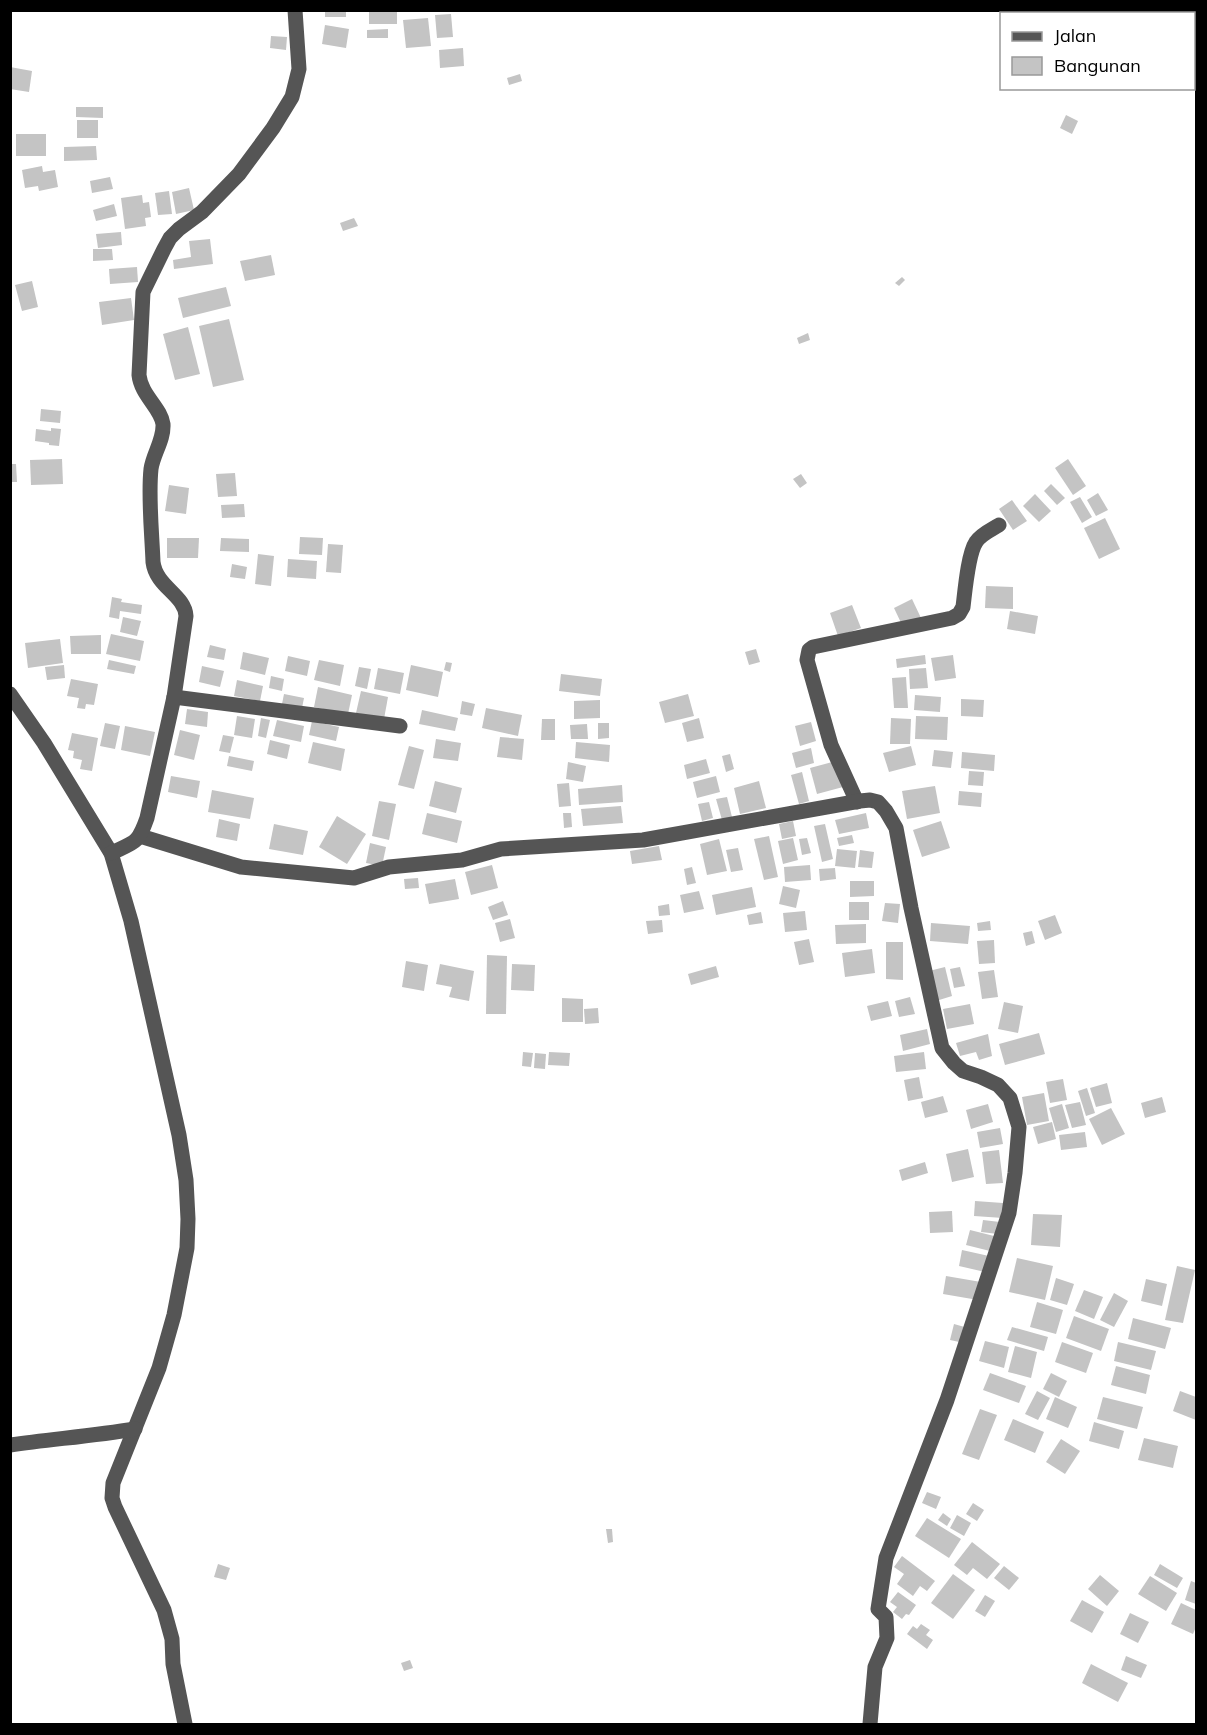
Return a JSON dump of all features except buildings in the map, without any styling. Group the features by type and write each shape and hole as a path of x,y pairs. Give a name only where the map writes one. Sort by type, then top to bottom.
{"street":[{"path":"111,853 135,842 147,818 174,697 186,616 182,603 157,577 153,562 151,468 163,424 142,389 138,375 143,292 170,238 178,229 202,212 239,174 273,128 292,97 299,69 295,10"},
{"path":"857,802 831,745 807,660 809,650 813,647 952,618 959,614 963,607 972,550 976,541 999,525"},
{"path":"10,694 44,743 111,853 131,921 179,1135 186,1180 187,1248 174,1315 159,1368 113,1483 112,1498 164,1610 172,1639 185,1725"},
{"path":"174,697 400,726"},
{"path":"140,836 241,867 354,878 389,867 462,860 501,849 643,840 870,800 878,802 886,811 896,828 942,1048 963,1071 998,1085 1010,1098 1018,1127 1015,1173 1009,1213 946,1400 886,1558 878,1609 886,1617 888,1638 875,1667 870,1725"},
{"path":"10,1445 135,1429"}]}
